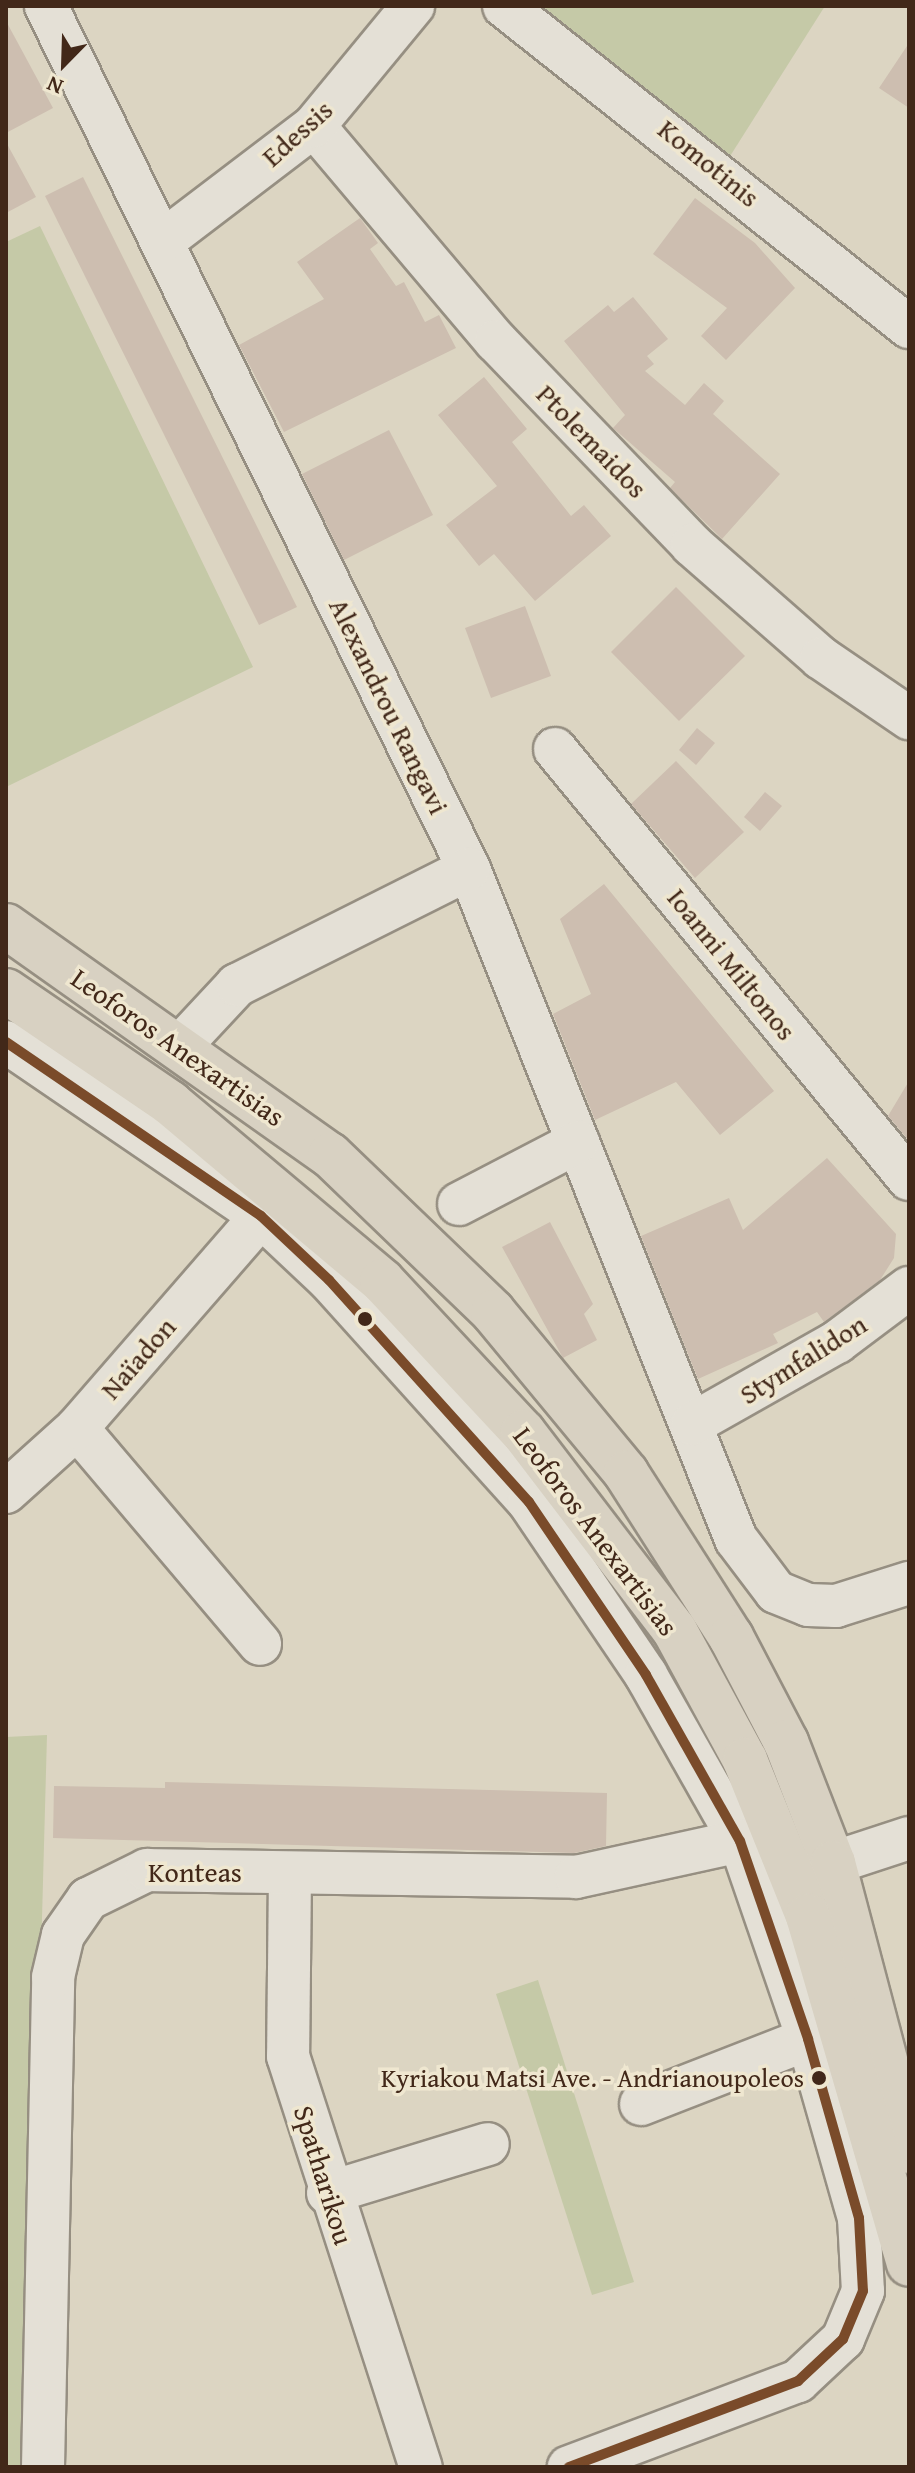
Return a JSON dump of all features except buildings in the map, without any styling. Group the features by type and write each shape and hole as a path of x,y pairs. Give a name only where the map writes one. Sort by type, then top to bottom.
{"main road":[{"name":"Leoforos Anexartisias","path":"6,926 182,1044 357,1180 493,1312 626,1473 731,1637 786,1742 833,1863 907,2138"},
{"name":"Leoforos Anexartisias","path":"6,991 170,1103 382,1281 523,1432 675,1631 745,1760 808,1916 909,2264"}],"street":[{"name":"Edessis","path":"163,241 314,126 413,6"},
{"name":"Komotinis","path":"504,6 909,327"},
{"name":"Alexandrou Rangavi","path":"50,7 469,869 736,1539 776,1592 808,1605 836,1606 909,1583"},
{"name":"Ptolemaidos","path":"314,126 496,341 692,545 821,658 909,718"},
{"name":"Ioanni Miltonos","path":"555,749 909,1179"},
{"path":"182,1044 237,985 469,869"},
{"path":"12,1058 261,1216 329,1280 529,1502 646,1675 740,1841 808,2039 863,2238 866,2272 847,2332 798,2381 569,2467"},
{"path":"459,1204 578,1142"},
{"name":"Naïadon","path":"6,1492 77,1428 261,1216"},
{"name":"Stymfalidon","path":"692,1424 837,1342 909,1288"},
{"path":"77,1428 260,1644"},
{"path":"833,1863 909,1838"},
{"name":"Konteas","path":"43,2467 53,1977 63,1935 88,1899 126,1874 603,1875 740,1841"},
{"name":"Spatharikou","path":"290,1873 288,2056 328,2193 421,2467"},
{"path":"641,2104 808,2039"},
{"path":"328,2193 488,2144"}],"green space":[{"path":"503,6 825,6 720,172"},
{"path":"40,226 253,667 6,787 6,242"},
{"path":"47,1735 27,2467 6,2467 6,1737"},
{"path":"538,1980 634,2282 592,2295 496,1994"}],"transit line":[{"path":"6,1042 261,1216 329,1280 529,1502 646,1675 740,1841 808,2039 859,2218 863,2291 843,2339 798,2381 569,2467"}],"place":[{"name":"Kyriakou Matsi Ave. - Andrianoupoleos","path":"819,2078"}]}
